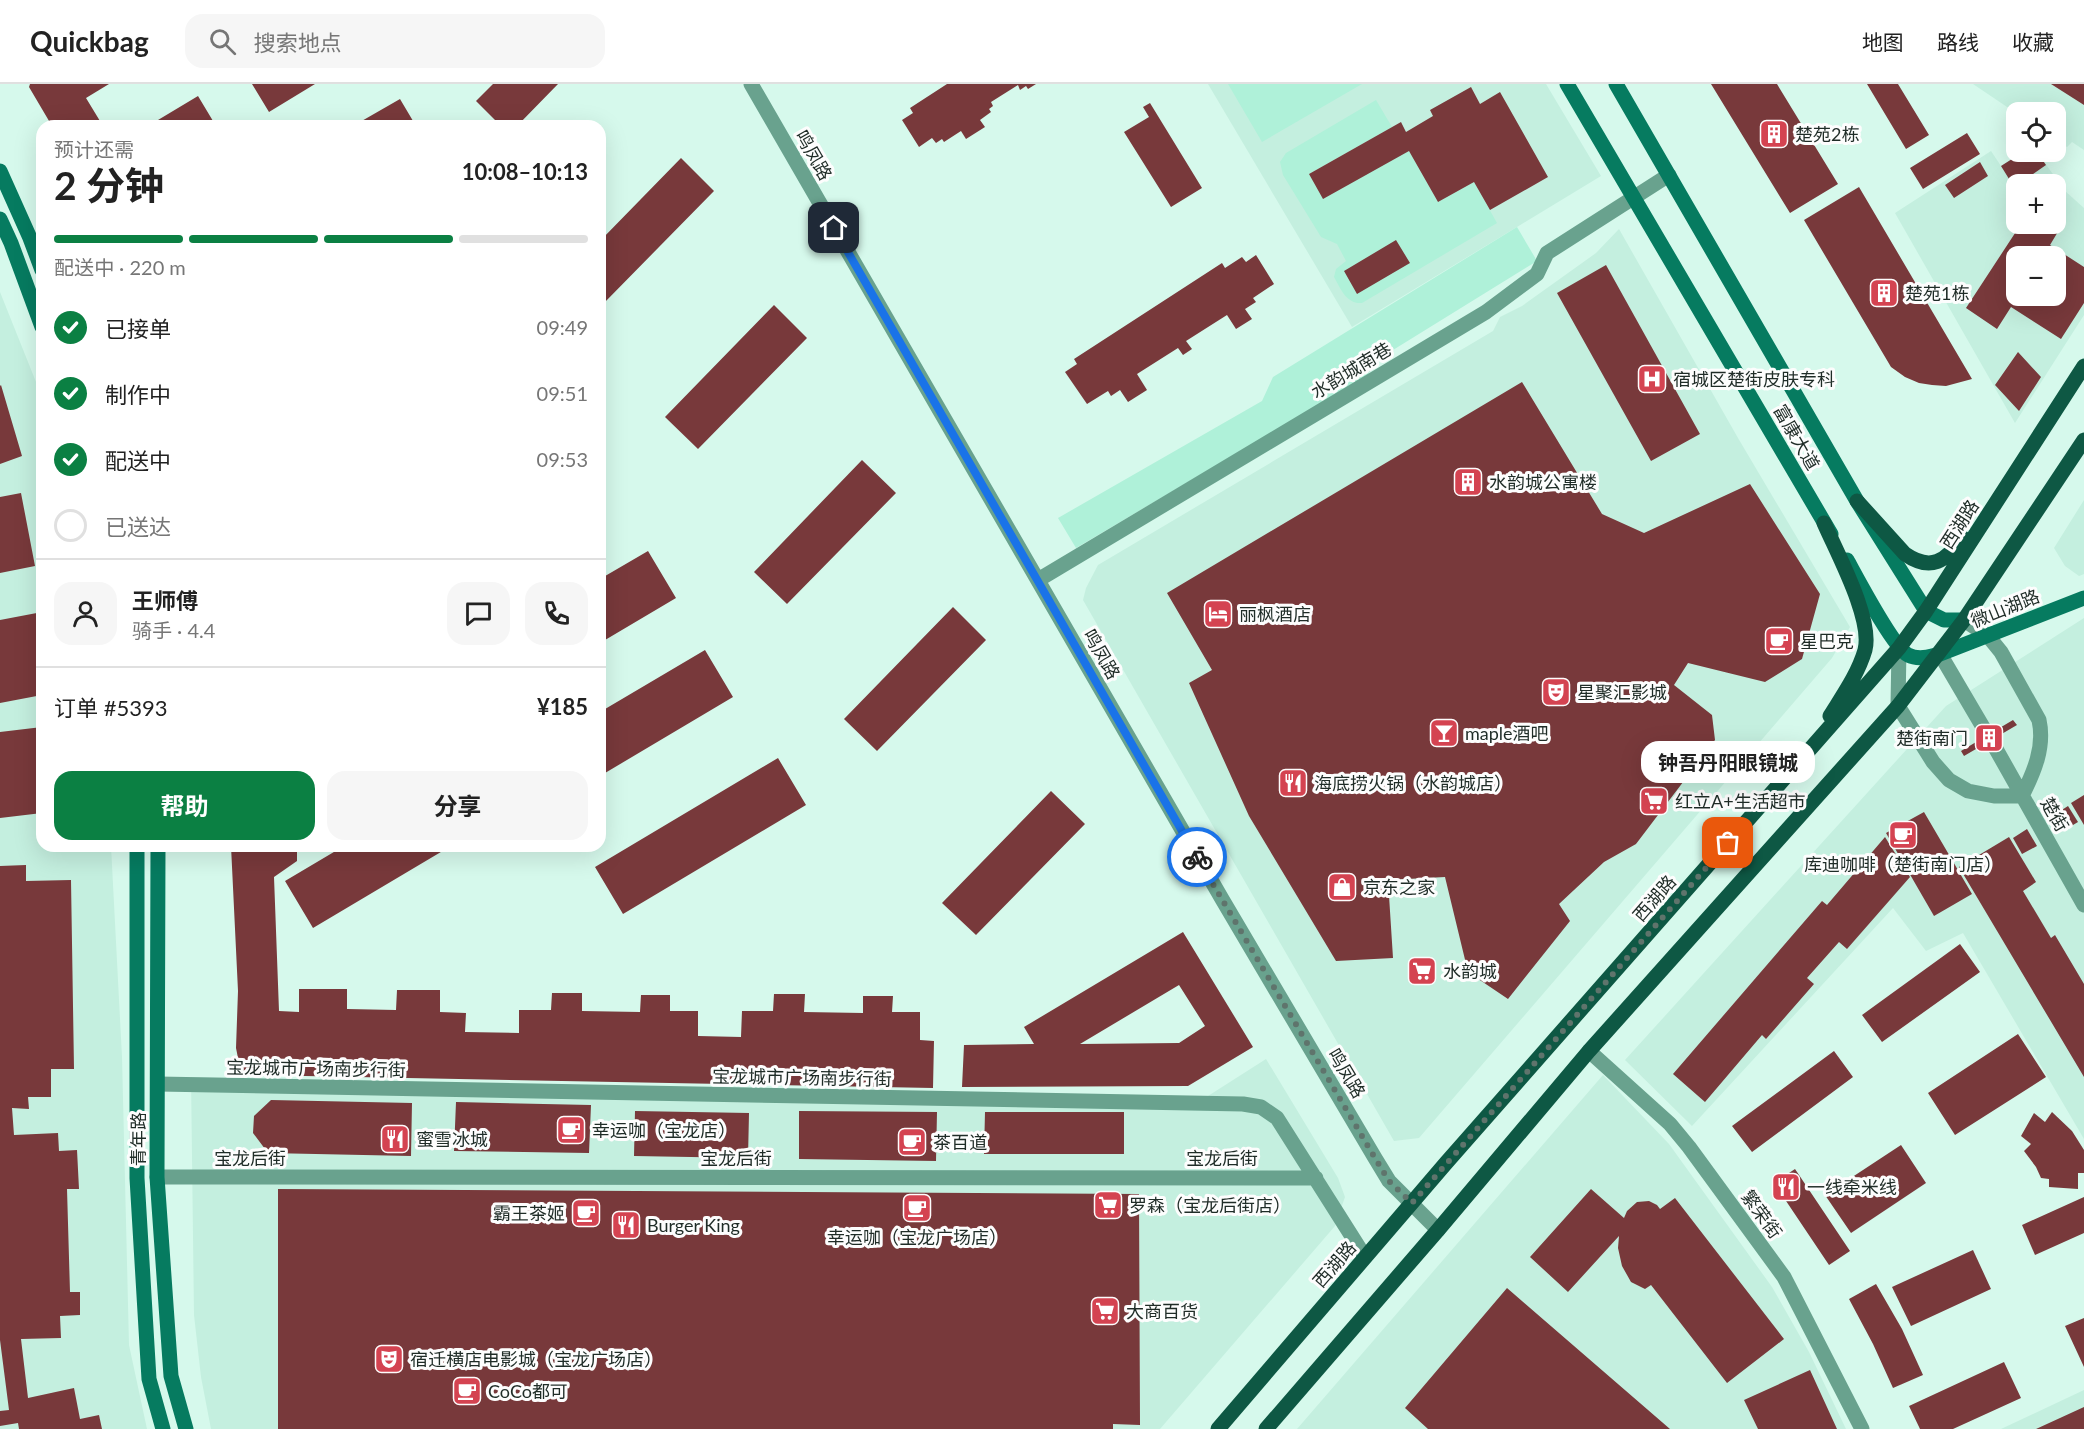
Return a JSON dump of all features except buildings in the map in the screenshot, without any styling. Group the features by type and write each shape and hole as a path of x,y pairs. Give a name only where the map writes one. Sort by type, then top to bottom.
{"main road":[{"name":"西湖路","path":"1218,1429 1412,1203 1899,648 1926,611 2084,366"},
{"path":"1266,1429 1589,1051 1898,706 1964,620 2084,440"},
{"path":"1857,501 1905,554 1915,561 1928,564 1939,561 1953,552 2017,470"},
{"path":"1806,754 1849,685 1865,648 1861,612 1824,523"}],"street":[{"name":"鸣凤路","path":"751,84 1221,899 1369,1148 1389,1181 1438,1230"},
{"name":"富康大道","path":"1567,84 1899,648"},
{"name":"富康大道","path":"1616,84 1857,501 1926,611"},
{"path":"0,171 36,254"},
{"name":"水韵城南巷","path":"1038,580 1486,312 1537,273 1547,253 1669,175"},
{"path":"0,219 36,311"},
{"name":"微山湖路","path":"1940,654 2084,598"},
{"path":"1926,611 1944,620 1964,620 1988,636 2001,652 2038,720 2041,730 2040,742 2033,774 2022,796 1994,796 1968,791 1949,780 1933,762 1898,706 1899,648 1915,657 1923,658 1940,654"},
{"name":"楚街","path":"1940,654 2084,905"},
{"name":"青年路","path":"137,852 137,1178 149,1378 163,1429"},
{"name":"青年路","path":"158,852 157,1177 171,1376 186,1429"},
{"name":"繁荣街","path":"1589,1051 1646,1101 1676,1132 1784,1277 1862,1429"},
{"name":"宝龙城市广场南步行街","path":"158,1084 1243,1104 1261,1107 1277,1118 1365,1257"},
{"name":"宝龙后街","path":"157,1177 1316,1178"}],"shaded area":[{"path":"1208,84 1546,84 1601,176 1352,327"},
{"path":"1228,84 1362,84 1262,142"},
{"path":"1973,84 2084,84 2084,150 2072,142 2066,146 2066,102 2006,102 2006,106"},
{"path":"1376,100 1392,127 1309,174 1409,151 1438,202 1474,182 1497,223 1362,303 1356,303 1345,295 1334,277 1336,269 1346,261 1337,244 1321,237 1283,175 1280,162 1286,153"},
{"path":"1991,151 2001,166 2007,162 2044,162 2053,174 2006,174 2006,234 2066,234 2066,192 2084,208 2084,315 2015,423 1895,213"},
{"path":"1517,227 1537,261 1372,363 1368,376 1076,548 1058,518 1262,401 1273,377"},
{"name":"水韵城","path":"1619,229 1738,438 1850,627 1832,658 1419,1138 1394,1141 1083,600 1086,588 1098,565 1493,331 1500,317 1522,306 1596,253"},
{"path":"0,292 36,382 36,852 111,852 122,1057 129,1345 147,1429 0,1429"},
{"path":"2084,500 2084,574 2079,576 2065,566 2054,548"},
{"path":"2084,618 2084,1139 1963,933 1926,951 1893,908 1692,1126 1625,1060 1946,706"},
{"path":"1266,1059 1338,1178 1345,1197 1335,1226 1160,1429 211,1429 201,1377 194,1315 191,1077 1197,1103"},
{"path":"1603,1075 1669,1144 1772,1287 1809,1352 1846,1429 1297,1429"},
{"path":"2084,1390 2084,1429 2001,1429"}],"way so far":[{"path":"1197,857 1389,1181 1412,1203 1728,843"}],"place":[{"name":"楚苑2栋","path":"1774,134"},
{"name":"楚苑1栋","path":"1884,293"},
{"name":"宿城区楚街皮肤专科","path":"1652,379"},
{"name":"水韵城公寓楼","path":"1468,482"},
{"name":"丽枫酒店","path":"1218,614"},
{"name":"星巴克","path":"1779,641"},
{"name":"星聚汇影城","path":"1556,692"},
{"name":"maple酒吧","path":"1444,733"},
{"name":"楚街南门","path":"1989,738"},
{"name":"海底捞火锅（水韵城店）","path":"1293,783"},
{"name":"红立A+生活超市","path":"1654,801"},
{"name":"库迪咖啡（楚街南门店）","path":"1903,835"},
{"name":"钟吾丹阳眼镜城","path":"1728,843"},
{"name":"京东之家","path":"1342,887"},
{"name":"水韵城","path":"1422,971"},
{"name":"幸运咖（宝龙店）","path":"571,1130"},
{"name":"蜜雪冰城","path":"395,1139"},
{"name":"茶百道","path":"912,1142"},
{"name":"一线牵米线","path":"1786,1187"},
{"name":"罗森（宝龙后街店）","path":"1108,1205"},
{"name":"幸运咖（宝龙广场店）","path":"917,1208"},
{"name":"霸王茶姬","path":"586,1213"},
{"name":"Burger King","path":"626,1225"},
{"name":"大商百货","path":"1105,1311"},
{"name":"宿迁横店电影城（宝龙广场店）","path":"389,1359"},
{"name":"CoCo都可","path":"467,1391"}],"route":[{"path":"834,228 1197,857"}]}
